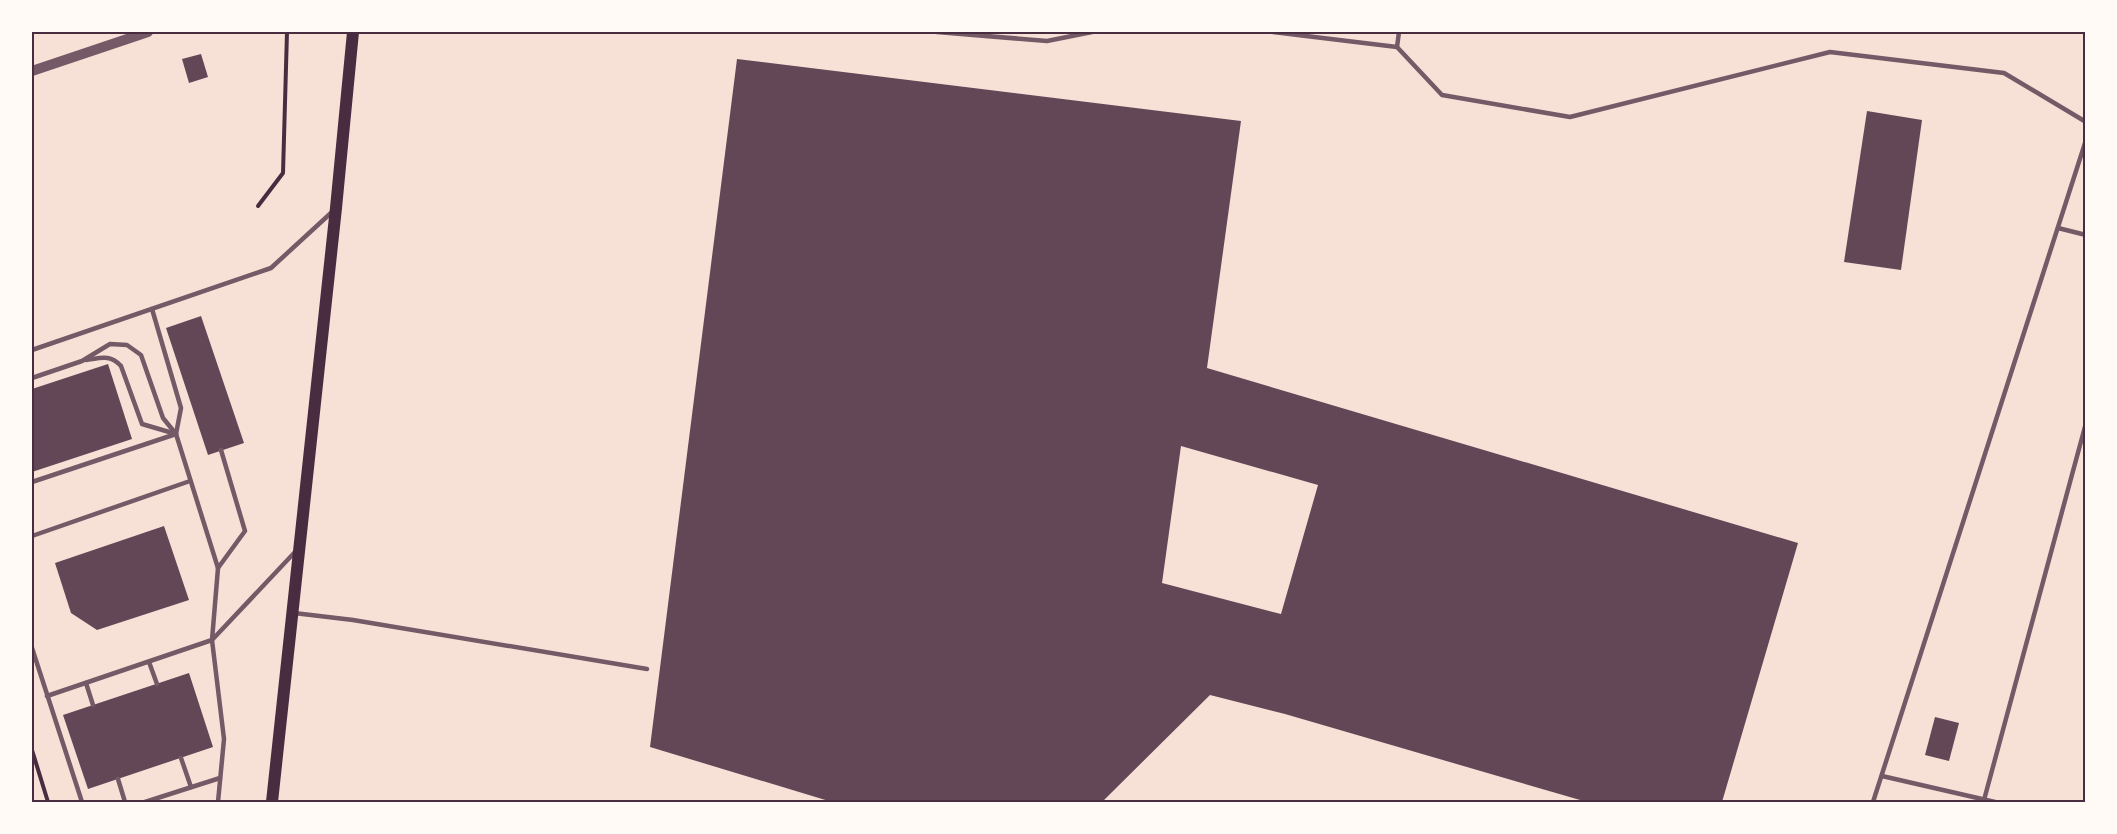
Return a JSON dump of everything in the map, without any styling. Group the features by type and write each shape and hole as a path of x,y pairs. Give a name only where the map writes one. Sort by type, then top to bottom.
{"main road":[{"path":"272,802 353,32"}],"street":[{"path":"32,71 148,32"}],"lane":[{"path":"938,32 1047,41 1092,32"},
{"path":"1273,32 1397,47 1442,95 1570,117 1830,52 2004,73 2085,122"},
{"path":"1397,47 1399,32"},
{"path":"1873,802 2085,140"},
{"path":"32,350 271,268 336,208"},
{"path":"2058,228 2085,235"},
{"path":"152,309 181,408 176,435"},
{"path":"82,361 110,344 127,345 141,356 163,418 176,435 218,568 212,640 224,739 218,802"},
{"path":"32,378 82,361 106,357 115,360 121,366 142,424 176,435"},
{"path":"1984,800 2085,423"},
{"path":"32,482 176,435"},
{"path":"218,568 245,531 221,450"},
{"path":"32,536 190,481"},
{"path":"47,696 212,640 298,549"},
{"path":"291,613 353,620 647,669"},
{"path":"32,650 82,802"},
{"path":"149,662 157,684"},
{"path":"86,683 93,705"},
{"path":"181,758 191,788"},
{"path":"1882,776 1995,802"},
{"path":"145,802 220,778"},
{"path":"118,779 125,802"}],"path":[{"path":"258,206 283,173 287,32"},
{"path":"32,750 48,802"}],"building":[{"path":"201,54 208,77 189,83 182,59"},
{"path":"737,59 1241,121 1207,368 1798,543 1722,802 1587,802 1285,714 1210,695 1102,802 832,802 650,747","holes":["1181,446 1318,485 1281,614 1162,583"]},
{"path":"1867,111 1922,120 1901,270 1844,262"},
{"path":"201,316 244,443 208,455 166,328"},
{"path":"108,364 132,439 32,472 32,389"},
{"path":"164,526 189,600 97,630 71,613 55,563"},
{"path":"189,673 213,747 88,789 63,715"},
{"path":"1935,717 1959,723 1949,761 1925,755"}]}
